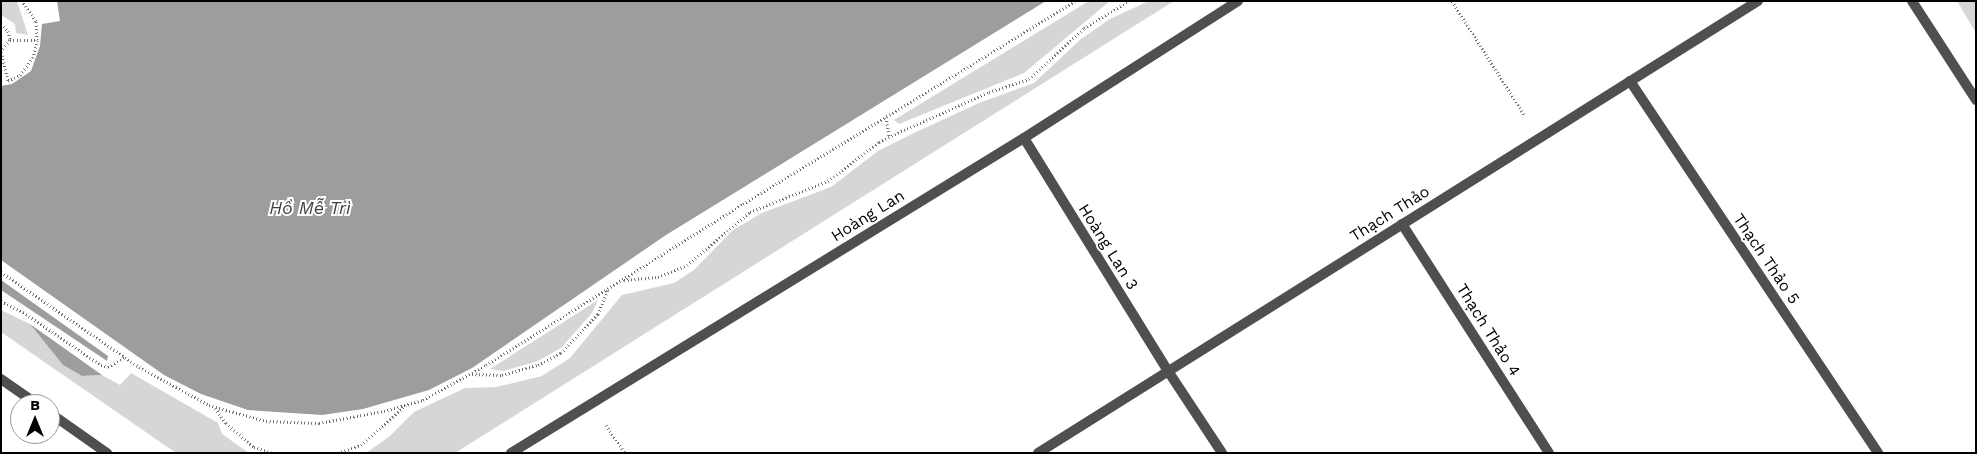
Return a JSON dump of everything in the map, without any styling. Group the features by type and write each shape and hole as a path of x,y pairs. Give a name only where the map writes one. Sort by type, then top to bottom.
{"street":[{"name":"Hoàng Lan","path":"511,453 1024,138 1238,1"},
{"name":"Thạch Thảo","path":"1038,453 1758,1"},
{"path":"1912,1 1976,100"},
{"name":"Thạch Thảo 5","path":"1630,82 1878,453"},
{"name":"Hoàng Lan 3","path":"1024,138 1168,371 1222,453"},
{"name":"Thạch Thảo 4","path":"1402,224 1548,453"},
{"path":"1,379 23,394"},
{"path":"60,420 106,453"}],"path":[{"path":"1,24 8,31 10,40 1,52 8,81 28,68 38,40 36,21 22,1"},
{"path":"1,272 126,358 214,407 266,421 319,423 406,405 423,400 471,374 1075,1"},
{"path":"622,280 658,278 687,265 750,212 828,182 889,138 989,92 1029,79 1084,28 1129,1"},
{"path":"1452,1 1525,116"},
{"path":"10,40 38,40"},
{"path":"886,117 889,138"},
{"path":"471,374 502,375 538,366 561,354 598,314 608,289"},
{"path":"1,301 26,314 101,365 108,367 126,358"},
{"path":"338,453 360,446 406,405"},
{"path":"214,407 226,423 254,447 272,453"},
{"path":"606,425 625,453"}],"shaded area":[{"path":"1,1 17,1 28,35 16,33 15,24 1,15"},
{"path":"1089,1 1110,1 1024,73 899,124 894,120"},
{"path":"1149,1 1174,1 455,453 366,453 390,436 414,412 465,388 496,387 542,376 570,358 622,295 674,283 694,270 733,230 762,213 831,187 878,151 914,133 979,103 1034,83 1081,39 1110,19"},
{"path":"1957,1 1976,1 1976,33"},
{"path":"598,300 592,313 561,348 538,361 504,371 490,369"},
{"path":"1,310 30,324 63,365 82,376 102,375 120,385 131,373 218,423 222,434 249,453 176,453 1,332"}],"water":[{"name":"Hồ Mễ Trì","path":"57,1 1046,1 666,235 472,368 429,390 363,409 322,415 248,410 201,394 164,375 1,260 1,86 12,84 31,71 40,46 42,24 60,21"},
{"path":"1,280 108,356 107,361 1,290"},
{"path":"30,324 102,375 82,376 63,365"}]}
